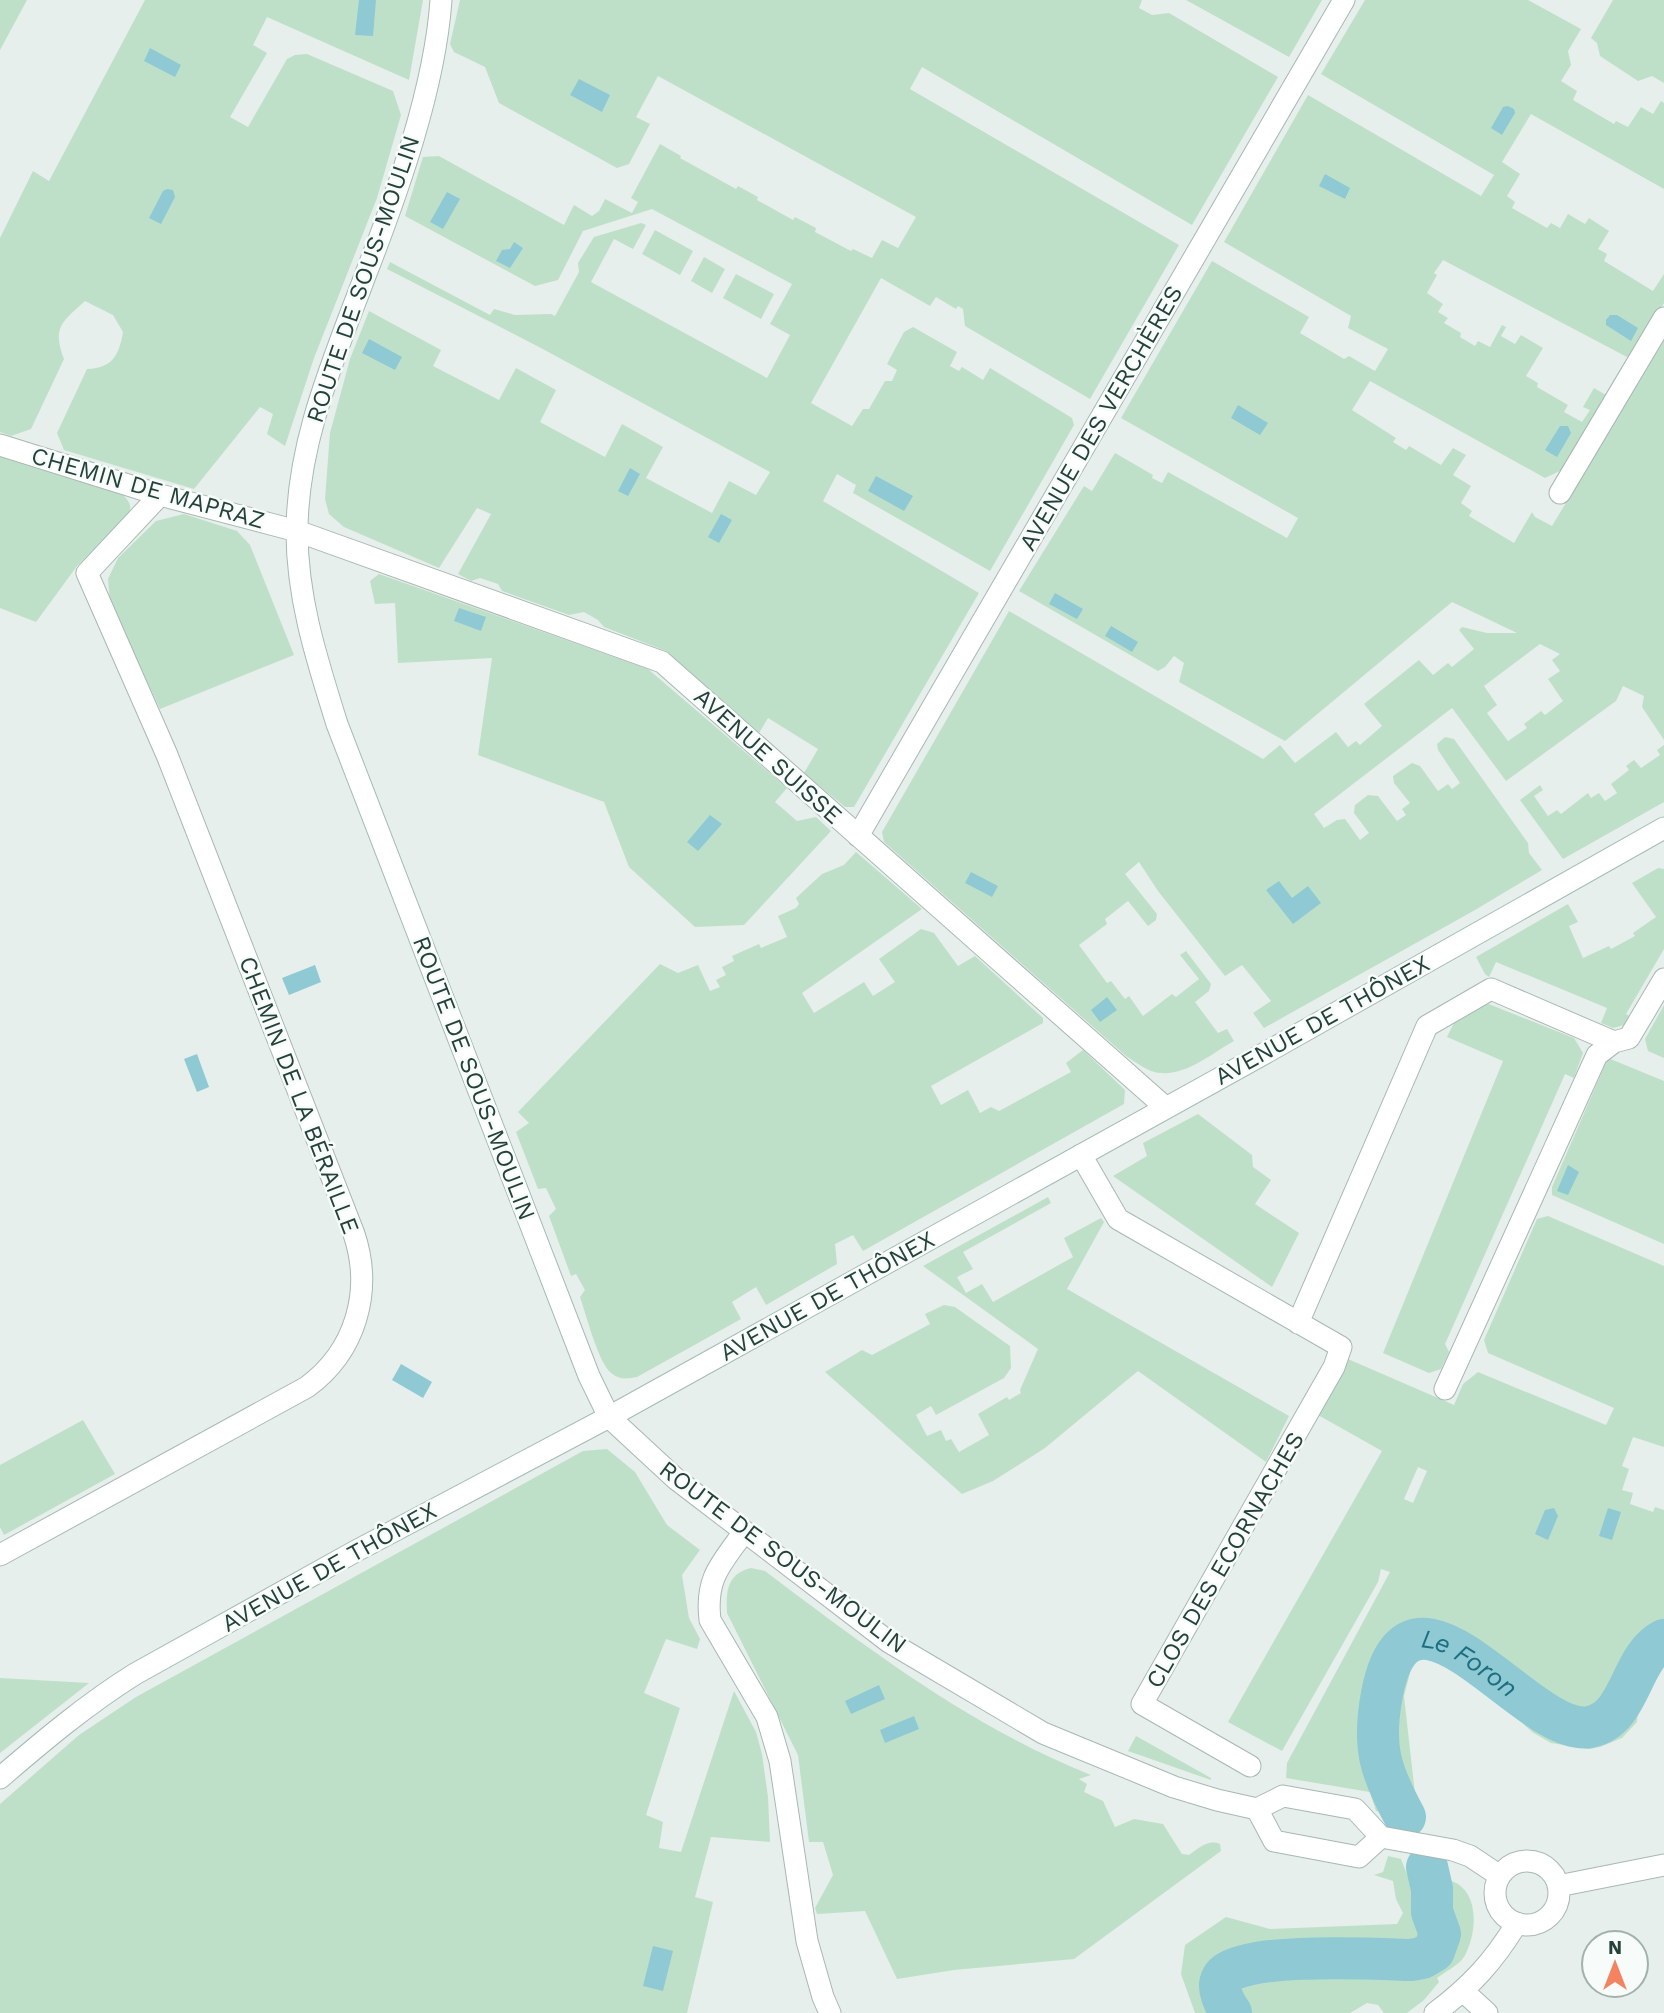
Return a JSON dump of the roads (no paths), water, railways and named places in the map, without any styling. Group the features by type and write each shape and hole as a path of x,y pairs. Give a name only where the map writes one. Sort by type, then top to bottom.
{"street":[{"name":"ROUTE DE SOUS-MOULIN","path":"441,0 440,19 416,128 367,272 328,373 309,437 300,489 297,531 300,587 311,643 337,724 589,1376 609,1417 676,1479 889,1642 1043,1733 1174,1787 1257,1809"},
{"name":"AVENUE DES VERCHÈRES","path":"858,836 1344,0"},
{"path":"1560,493 1664,318"},
{"name":"CHEMIN DE MAPRAZ","path":"0,444 160,495 297,531"},
{"name":"CHEMIN DE LA BÉRAILLE","path":"0,1555 307,1387 333,1363 349,1339 361,1296 361,1267 350,1224 167,755 87,573 160,495"},
{"name":"AVENUE SUISSE","path":"297,531 663,662 1165,1107"},
{"name":"AVENUE DE THÔNEX","path":"0,1778 98,1698 135,1674 356,1551 609,1417 1664,828"},
{"path":"1445,1389 1597,1055 1614,1042 1629,1038 1664,979"},
{"path":"1298,1324 1427,1026 1490,989 1614,1042"},
{"name":"CLOS DES ECORNACHES","path":"1081,1155 1118,1219 1341,1347 1334,1367 1142,1704 1250,1766"},
{"path":"744,1532 711,1581 708,1603 710,1620 767,1717 774,1735 807,1941 823,1997 831,2013"},
{"path":"1381,1837 1359,1857 1274,1841 1257,1809 1283,1796 1356,1809 1381,1837 1453,1850 1470,1856 1500,1876"},
{"path":"1534,1862 1549,1870 1558,1886 1557,1904 1540,1922 1529,1925 1517,1923 1505,1917 1498,1906 1496,1889 1500,1876 1516,1863 1534,1862"},
{"path":"1558,1886 1664,1865"},
{"path":"1435,2013 1492,1963 1517,1923"},
{"path":"1463,1991 1487,2013"}],"water":[{"path":"359,0 376,0 373,36 355,35"},
{"path":"150,48 181,65 175,77 144,61"},
{"path":"579,79 610,95 602,112 570,95"},
{"path":"1503,107 1514,109 1515,113 1502,135 1491,128"},
{"path":"1325,174 1350,188 1345,199 1319,186"},
{"path":"173,190 175,197 161,224 149,218 163,191"},
{"path":"447,192 460,199 443,229 430,222"},
{"path":"514,242 523,248 510,268 496,261 502,250 510,249"},
{"path":"1610,315 1617,315 1638,328 1631,341 1606,325"},
{"path":"369,339 402,357 395,370 362,353"},
{"path":"1238,405 1268,423 1260,435 1231,418"},
{"path":"1560,426 1568,426 1571,433 1557,457 1545,450"},
{"path":"630,468 640,474 628,496 618,491"},
{"path":"876,476 913,496 904,511 868,491"},
{"path":"721,514 732,520 719,543 708,537"},
{"path":"1055,593 1083,609 1077,619 1049,604"},
{"path":"459,608 486,617 481,631 454,621"},
{"path":"1111,626 1138,642 1132,652 1105,636"},
{"path":"710,815 722,824 698,851 687,842"},
{"path":"971,872 998,886 992,897 965,883"},
{"path":"1279,881 1292,898 1308,886 1321,903 1293,924 1266,890"},
{"path":"315,965 321,982 289,995 282,978"},
{"path":"1107,997 1117,1010 1100,1022 1091,1010"},
{"path":"197,1054 209,1087 197,1092 184,1059"},
{"path":"1568,1165 1579,1172 1568,1195 1557,1191"},
{"path":"401,1364 432,1382 423,1398 392,1380"},
{"path":"1554,1508 1558,1516 1548,1540 1535,1534 1545,1510"},
{"path":"1608,1508 1621,1512 1612,1540 1599,1536"},
{"path":"879,1685 885,1699 851,1714 845,1701"},
{"path":"914,1716 919,1729 885,1743 880,1730"},
{"path":"653,1946 673,1951 663,1991 643,1986"}],"waterway":[{"name":"Le Foron","path":"1405,1817 1389,1786 1380,1758 1379,1713 1382,1694 1396,1654 1417,1639 1444,1643 1564,1723 1590,1727 1604,1721 1614,1712 1644,1660 1652,1649 1664,1640"},
{"name":"Le Foron","path":"1231,2013 1224,2001 1220,1982 1233,1969 1280,1960 1310,1958 1411,1960 1422,1958 1434,1951 1440,1934 1432,1912 1432,1889 1427,1867"}]}
